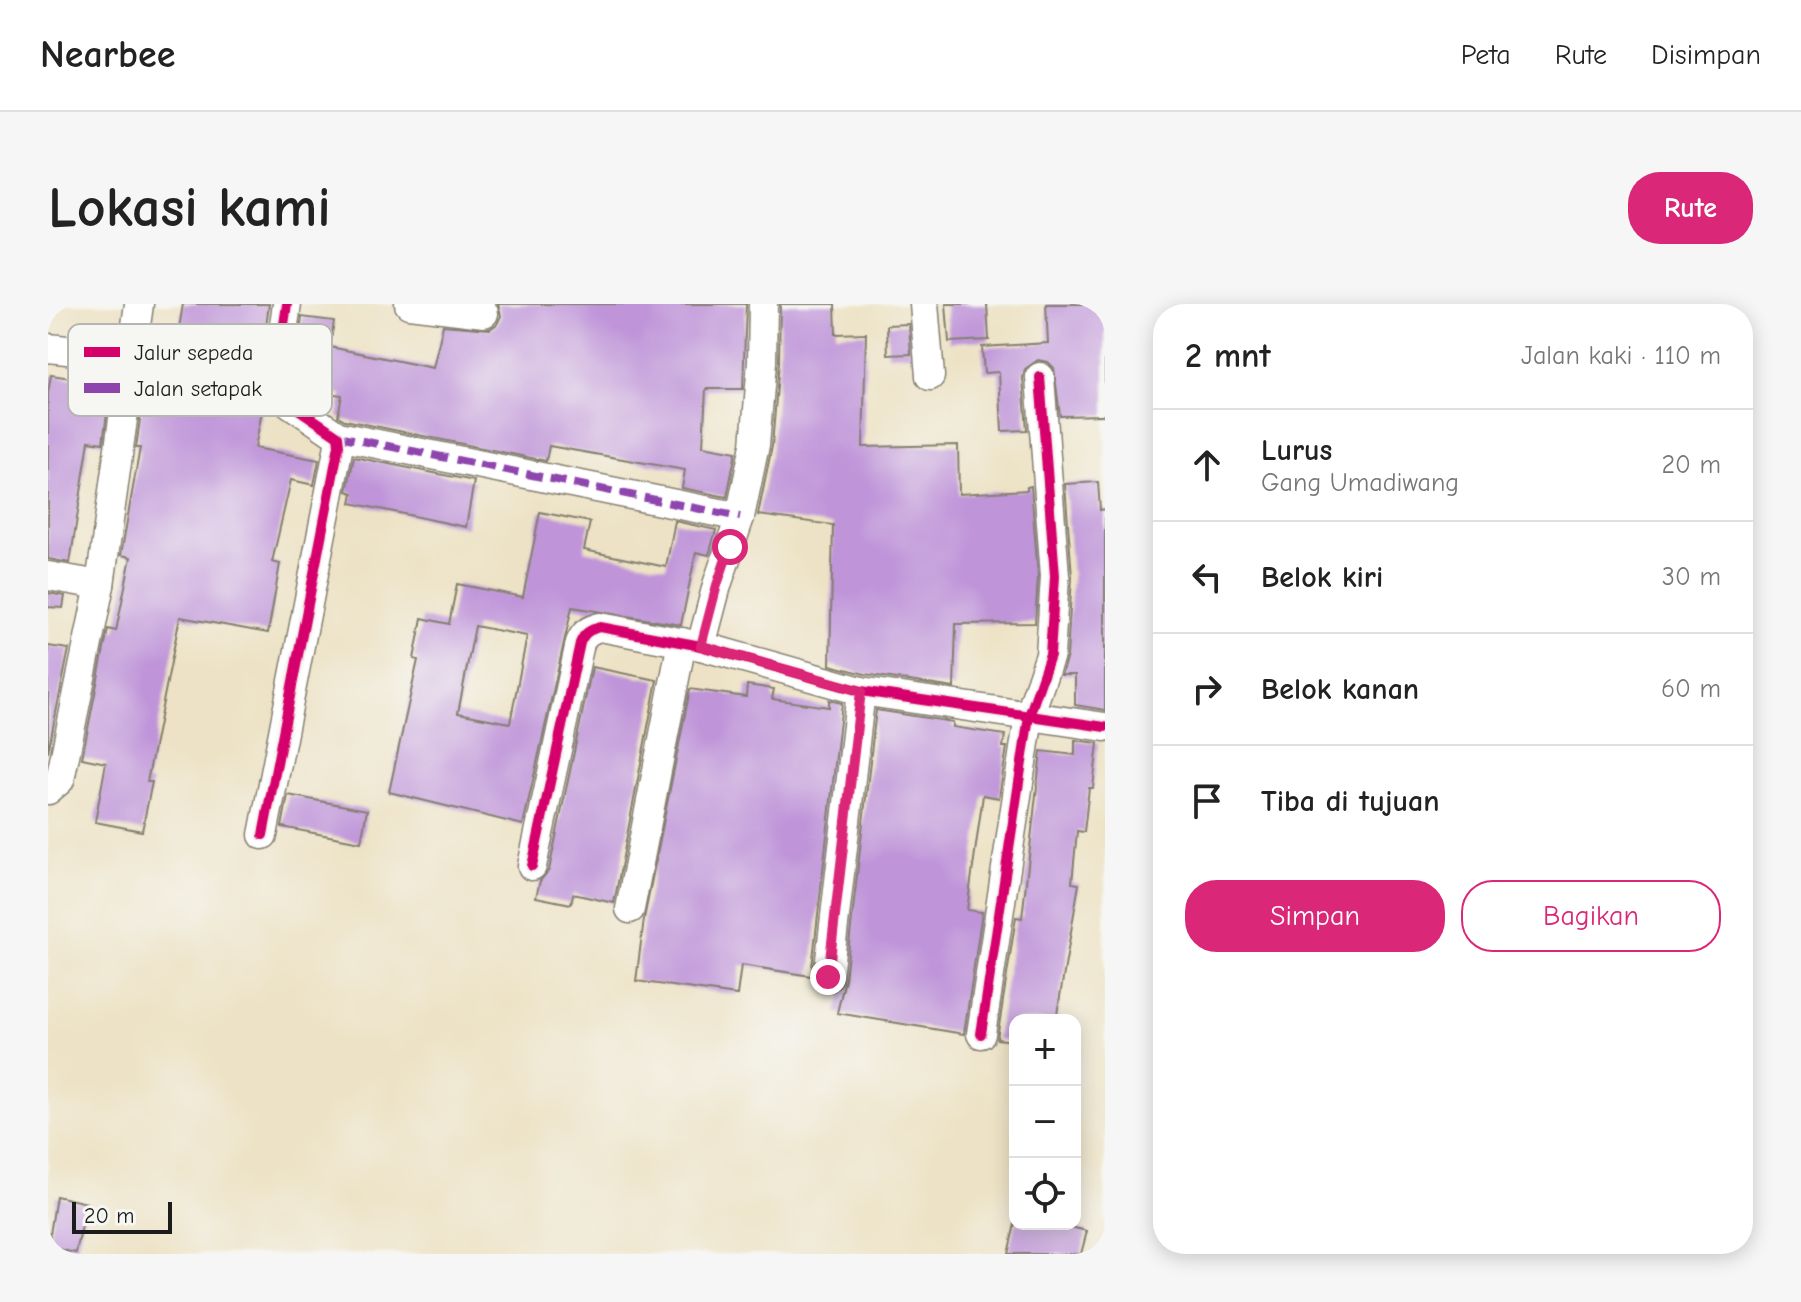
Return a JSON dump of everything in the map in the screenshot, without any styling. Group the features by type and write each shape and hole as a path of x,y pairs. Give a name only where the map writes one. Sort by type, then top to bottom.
{"street":[{"path":"137,324 139,304"},
{"path":"284,324 287,304"},
{"path":"409,304 484,313"},
{"path":"630,909 692,644 717,585 740,517 755,445 763,304"},
{"path":"924,304 930,376"},
{"path":"48,348 68,350"},
{"path":"981,1034 1029,716 1050,655 1055,576 1040,377"},
{"path":"48,790 60,780 100,585 124,416"},
{"path":"309,416 338,436 740,517"},
{"path":"263,835 338,454 338,436"},
{"path":"48,576 100,585"},
{"path":"532,866 583,636 600,627 692,644 861,691 1105,727"},
{"path":"828,977 861,691"}],"building":[{"path":"183,304 269,304 266,324 180,324"},
{"path":"498,304 746,304 743,389 706,389 703,446 736,452 727,497 682,488 685,470 549,446 546,461 345,420 338,416 342,395 332,394 332,347 433,368 443,325 490,329 501,316"},
{"path":"780,304 835,304 836,334 866,333 863,447 958,445 959,494 1027,490 1031,486 1038,576 1035,623 956,624 954,688 865,674 830,665 833,525 758,515 772,446"},
{"path":"946,304 987,304 989,340 949,342"},
{"path":"1046,304 1105,304 1105,415 1060,416 1054,368 1048,362 1038,360 1025,369 1023,378 1027,430 1002,431 999,372 984,373 982,347 1048,343"},
{"path":"302,317 334,321 332,334 332,324 301,324"},
{"path":"909,324 911,354 888,355 887,325"},
{"path":"51,375 68,378 68,416 107,416 103,443 89,441 70,563 48,559 48,393"},
{"path":"140,416 261,416 255,448 319,460 314,485 291,480 272,562 280,564 268,633 180,617 147,782 152,782 142,831 95,822 106,763 82,758 108,629 116,631 131,557 121,555 140,448 136,448"},
{"path":"354,457 474,481 466,527 351,503 353,493 347,491"},
{"path":"1098,482 1100,510 1105,509 1105,710 1075,705 1075,675 1061,675 1067,656 1072,577 1065,484"},
{"path":"540,512 590,522 584,550 666,567 675,521 716,530 709,555 696,552 681,625 572,607 523,825 389,792 418,660 414,659 422,618 449,624 457,584 523,597","holes":["475,626 527,636 510,723 458,713"]},
{"path":"48,593 65,596 63,608 48,607"},
{"path":"48,646 69,649 48,752"},
{"path":"592,667 657,680 614,903 573,894 571,904 536,897 540,881 549,870"},
{"path":"747,685 774,689 772,699 829,707 829,700 842,703 811,976 741,965 737,995 636,981 644,919 690,689 746,697"},
{"path":"876,710 953,722 953,727 1005,735 1003,747 1007,747 999,798 983,795 967,910 982,912 964,1034 837,1013 845,979"},
{"path":"1075,740 1098,743 1084,832 1077,831 1072,883 1079,884 1057,1014 1009,1014 1009,1040 997,1039 1016,917 1022,918 1041,751 1075,755"},
{"path":"288,795 367,810 361,842 282,827"},
{"path":"56,1196 87,1203 76,1253 48,1247"},
{"path":"1014,1230 1087,1231 1081,1254 1008,1254"}],"marked path":[{"path":"338,436 740,517"}],"cycle path":[{"path":"284,324 287,304"},
{"path":"981,1034 1029,716 1050,655 1055,576 1040,377"},
{"path":"263,835 339,445 338,436 309,416"},
{"path":"532,866 580,643 587,632 600,627 701,646 861,691 1105,727"}],"route":[{"path":"730,547 701,646 861,691 828,977"}]}
